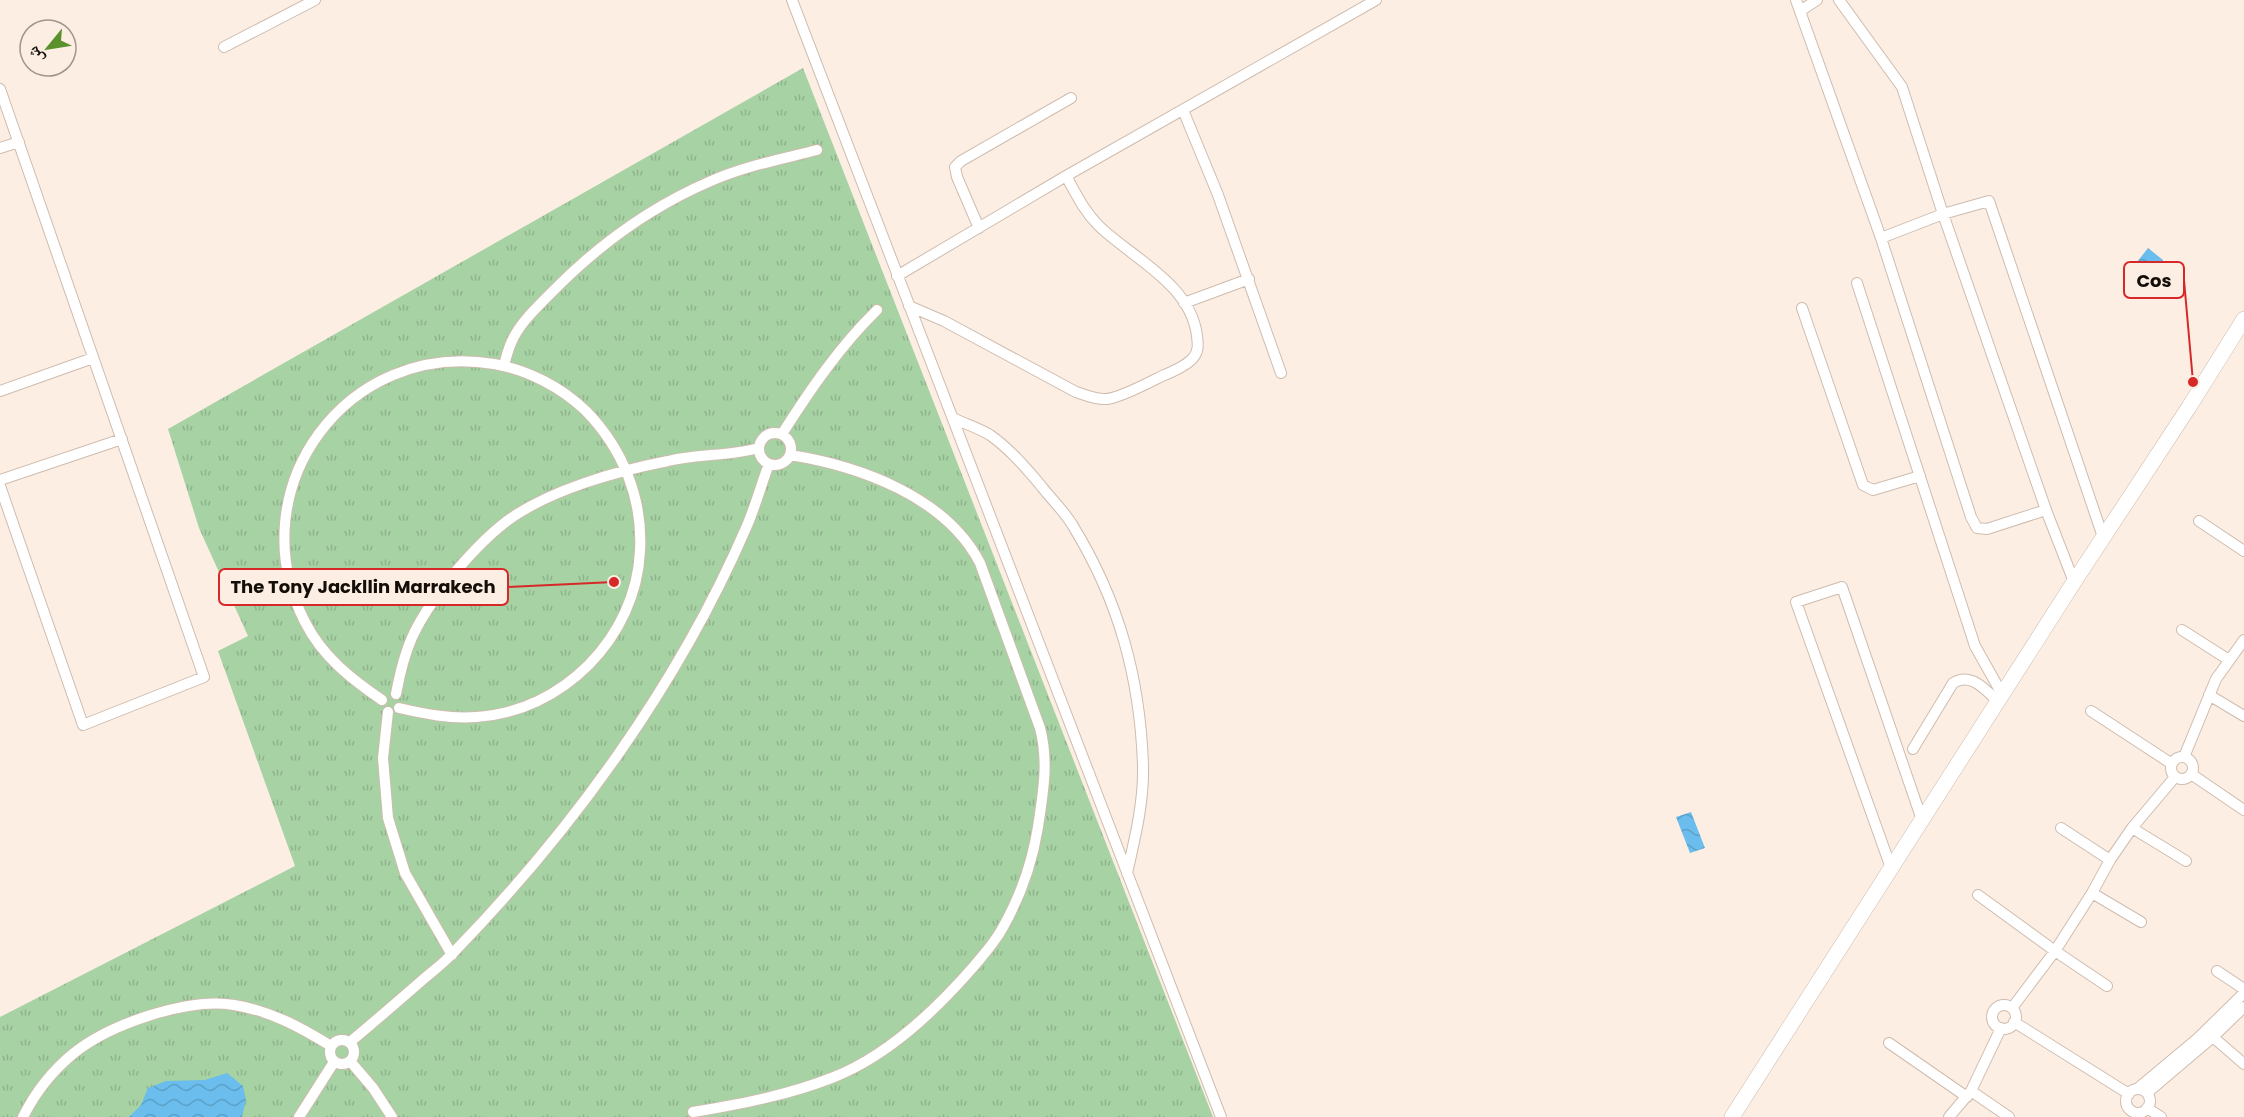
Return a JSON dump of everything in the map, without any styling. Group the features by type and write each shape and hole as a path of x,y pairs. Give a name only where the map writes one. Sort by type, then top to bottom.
{"main road":[{"path":"1732,1117 2244,319"}],"street":[{"path":"224,47 315,0"},
{"path":"792,0 1221,1117"},
{"path":"897,276 1066,176 1376,0"},
{"path":"1797,0 1881,238 1971,517 1977,528 1986,530 2046,510"},
{"path":"1800,11 1817,0"},
{"path":"1839,0 1902,87 1943,214 2046,510 2074,582"},
{"path":"0,88 204,677 83,725 0,486"},
{"path":"979,228 957,177 955,167 961,161 1071,98"},
{"path":"1183,110 1218,195 1281,373"},
{"path":"0,148 19,142"},
{"path":"504,366 510,344 533,312 581,264 633,222 712,180 818,150"},
{"path":"909,306 944,321 1076,392 1106,399 1161,377 1193,359 1198,349 1197,333 1184,303 1157,273 1097,224 1083,208 1066,176"},
{"path":"1881,238 1943,214 1989,201 2103,537"},
{"path":"1184,303 1249,279"},
{"path":"1857,283 1975,646 2000,697"},
{"path":"1802,308 1863,485 1873,490 1920,476"},
{"path":"782,434 810,390 862,324 877,310"},
{"path":"0,391 93,358"},
{"path":"382,700 356,682 331,658 306,624 295,600 288,575 284,541 288,499 296,474 307,451 327,423 358,394 380,380 403,370 436,362 479,361 531,374 578,403 614,445 627,470 636,497 640,525 639,562 628,607 615,632 599,655 579,675 556,692 532,704 505,713 477,717 449,717 383,709 382,700 387,694 396,694"},
{"path":"953,418 990,435 1016,458 1041,487 1072,525 1119,619 1137,696 1143,767 1139,818 1127,874"},
{"path":"769,434 782,434 791,445 790,455 781,464 769,464 761,457 759,448 762,440 769,434"},
{"path":"0,480 122,439"},
{"path":"452,955 405,873 388,818 383,758 394,710 401,702 396,694 403,660 411,636 424,614 460,565 488,537 509,520 536,505 594,480 627,470 672,460 759,448"},
{"path":"693,1112 751,1102 836,1076 870,1058 900,1038 938,1004 984,954 1001,931 1015,905 1033,857 1045,782 1045,747 1040,728 980,563 960,532 905,492 881,481 820,460 790,455"},
{"path":"350,1042 452,955 519,882 573,815 637,726 683,655 747,527 769,464"},
{"path":"2199,520 2244,551"},
{"path":"1891,868 1796,602 1842,587 1922,820"},
{"path":"2182,630 2229,660"},
{"path":"2184,758 2209,694 2244,640"},
{"path":"1913,749 1956,681 1973,680 2000,697"},
{"path":"2209,694 2244,716"},
{"path":"2091,711 2172,764"},
{"path":"2178,758 2184,758 2191,763 2191,774 2185,779 2175,777 2171,771 2172,764 2178,758"},
{"path":"2191,774 2244,810"},
{"path":"2012,1008 2055,951 2110,860 2175,777"},
{"path":"2061,828 2110,860"},
{"path":"2133,828 2186,861"},
{"path":"2092,892 2141,922"},
{"path":"1978,895 2107,986"},
{"path":"2124,1117 2134,1102 2244,991 2217,971"},
{"path":"23,1117 43,1085 76,1052 116,1029 141,1018 174,1008 223,1004 265,1011 289,1021 331,1046"},
{"path":"2002,1005 2012,1008 2016,1015 2014,1022 2009,1028 2001,1028 1993,1020 1993,1012 2002,1005"},
{"path":"2134,1102 2213,1037 2244,1007"},
{"path":"2014,1022 2134,1102 2141,1112 2147,1108 2161,1117"},
{"path":"1949,1117 1969,1094 2001,1028"},
{"path":"2213,1037 2244,1064"},
{"path":"340,1040 350,1042 354,1052 350,1061 344,1065 334,1062 329,1053 331,1046 340,1040"},
{"path":"1889,1043 2009,1117"},
{"path":"350,1061 373,1088 392,1117"},
{"path":"298,1117 334,1062"}],"green space":[{"path":"803,68 1213,1117 0,1117 0,1017 295,866 218,651 248,636 199,528 168,429"}],"water":[{"path":"2148,248 2163,260 2146,283 2130,271"},
{"path":"1691,812 1705,848 1690,853 1676,817"},
{"path":"227,1073 243,1086 246,1100 242,1117 129,1117 141,1105 148,1088 166,1081 205,1080"}],"place":[{"name":"Cos","path":"2193,382"},
{"name":"The Tony Jackllin Marrakech","path":"614,582"}]}
